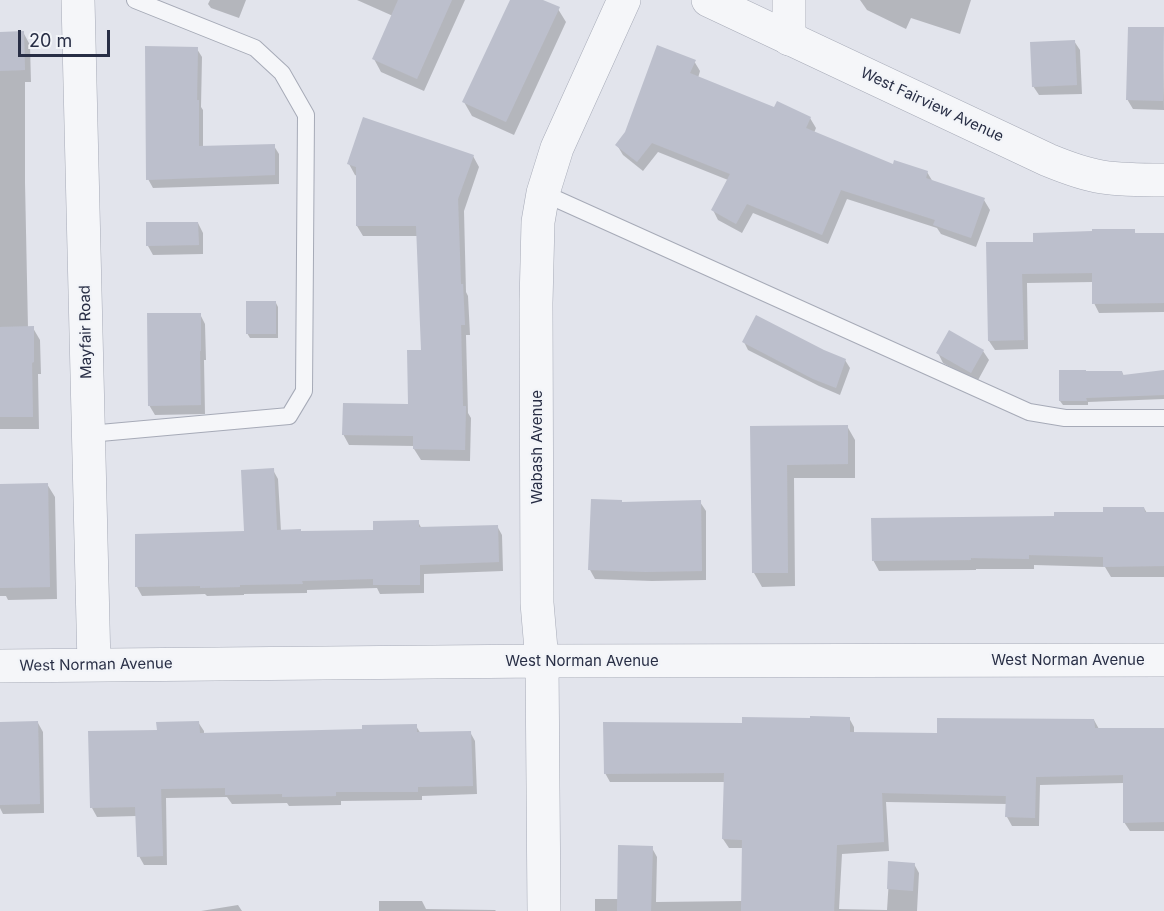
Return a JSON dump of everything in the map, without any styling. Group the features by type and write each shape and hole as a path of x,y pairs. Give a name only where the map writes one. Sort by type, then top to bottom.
{"street":[{"name":"Mayfair Road","path":"78,0 94,665"},
{"name":"Wabash Avenue","path":"544,911 542,661 537,603 538,222 543,193 557,148 624,0"},
{"name":"West Fairview Avenue","path":"708,0 1047,160 1102,177 1164,180"},
{"path":"789,0 789,39"},
{"name":"West Norman Avenue","path":"0,666 542,661 1164,660"}],"lane":[{"path":"89,434 289,416 304,391 306,115 282,73 255,48 135,0"},
{"path":"543,193 1029,412 1065,418 1164,418"}],"building":[{"path":"398,0 452,0 417,79 372,59"},
{"path":"510,0 543,0 560,7 506,122 462,102"},
{"path":"1128,27 1164,27 1163,101 1126,100"},
{"path":"24,31 25,70 0,71 0,32"},
{"path":"1075,40 1077,85 1032,87 1030,42"},
{"path":"657,45 696,60 690,73 774,107 777,101 811,117 806,128 893,164 894,160 928,171 926,178 985,198 971,238 933,225 935,220 841,190 822,235 747,204 736,224 711,210 730,174 652,143 637,162 615,145 625,132"},
{"path":"145,46 198,47 199,146 275,144 275,175 146,180"},
{"path":"363,117 474,155 458,199 465,325 461,325 463,406 466,406 465,450 413,449 413,436 342,435 343,403 408,404 407,350 421,350 416,226 356,226 356,167 347,164"},
{"path":"146,222 198,222 199,245 146,246"},
{"path":"1092,229 1135,229 1135,233 1164,233 1164,303 1092,304 1092,273 1022,274 1024,340 988,341 986,242 1033,242 1033,233 1092,231"},
{"path":"246,301 276,301 276,334 246,334"},
{"path":"147,313 201,313 201,405 148,406"},
{"path":"756,315 846,359 836,388 813,379 742,342"},
{"path":"34,326 33,417 0,417 0,327"},
{"path":"949,330 984,350 971,373 936,353"},
{"path":"1059,370 1122,371 1123,375 1164,370 1164,395 1059,401"},
{"path":"848,425 848,464 787,465 788,573 752,573 750,426"},
{"path":"274,468 277,530 373,530 373,521 419,520 419,527 498,525 499,562 420,565 420,585 373,585 373,579 302,581 303,584 240,585 240,587 135,587 135,534 244,531 241,470"},
{"path":"48,483 50,587 0,588 0,484"},
{"path":"591,499 622,500 622,502 701,500 702,571 588,570"},
{"path":"1103,507 1144,507 1145,512 1164,512 1164,566 1103,567 1103,557 1029,555 1029,559 872,561 871,518 1054,516 1054,512 1103,512"},
{"path":"810,716 850,717 850,732 937,733 937,718 1094,719 1095,728 1164,728 1164,822 1123,823 1123,775 1036,777 1035,818 1005,817 1006,796 882,793 884,842 837,845 834,911 741,911 742,840 722,839 724,773 604,774 603,722 742,723 742,717 810,718"},
{"path":"38,721 40,804 0,805 0,722"},
{"path":"199,721 200,733 362,729 362,725 417,724 417,732 471,731 473,786 418,787 418,792 336,792 336,796 282,797 282,794 225,795 225,788 161,789 163,856 137,857 135,807 90,808 88,731 157,730 156,722"},
{"path":"618,845 653,846 651,911 617,911"},
{"path":"888,861 915,863 913,891 887,889"}]}
